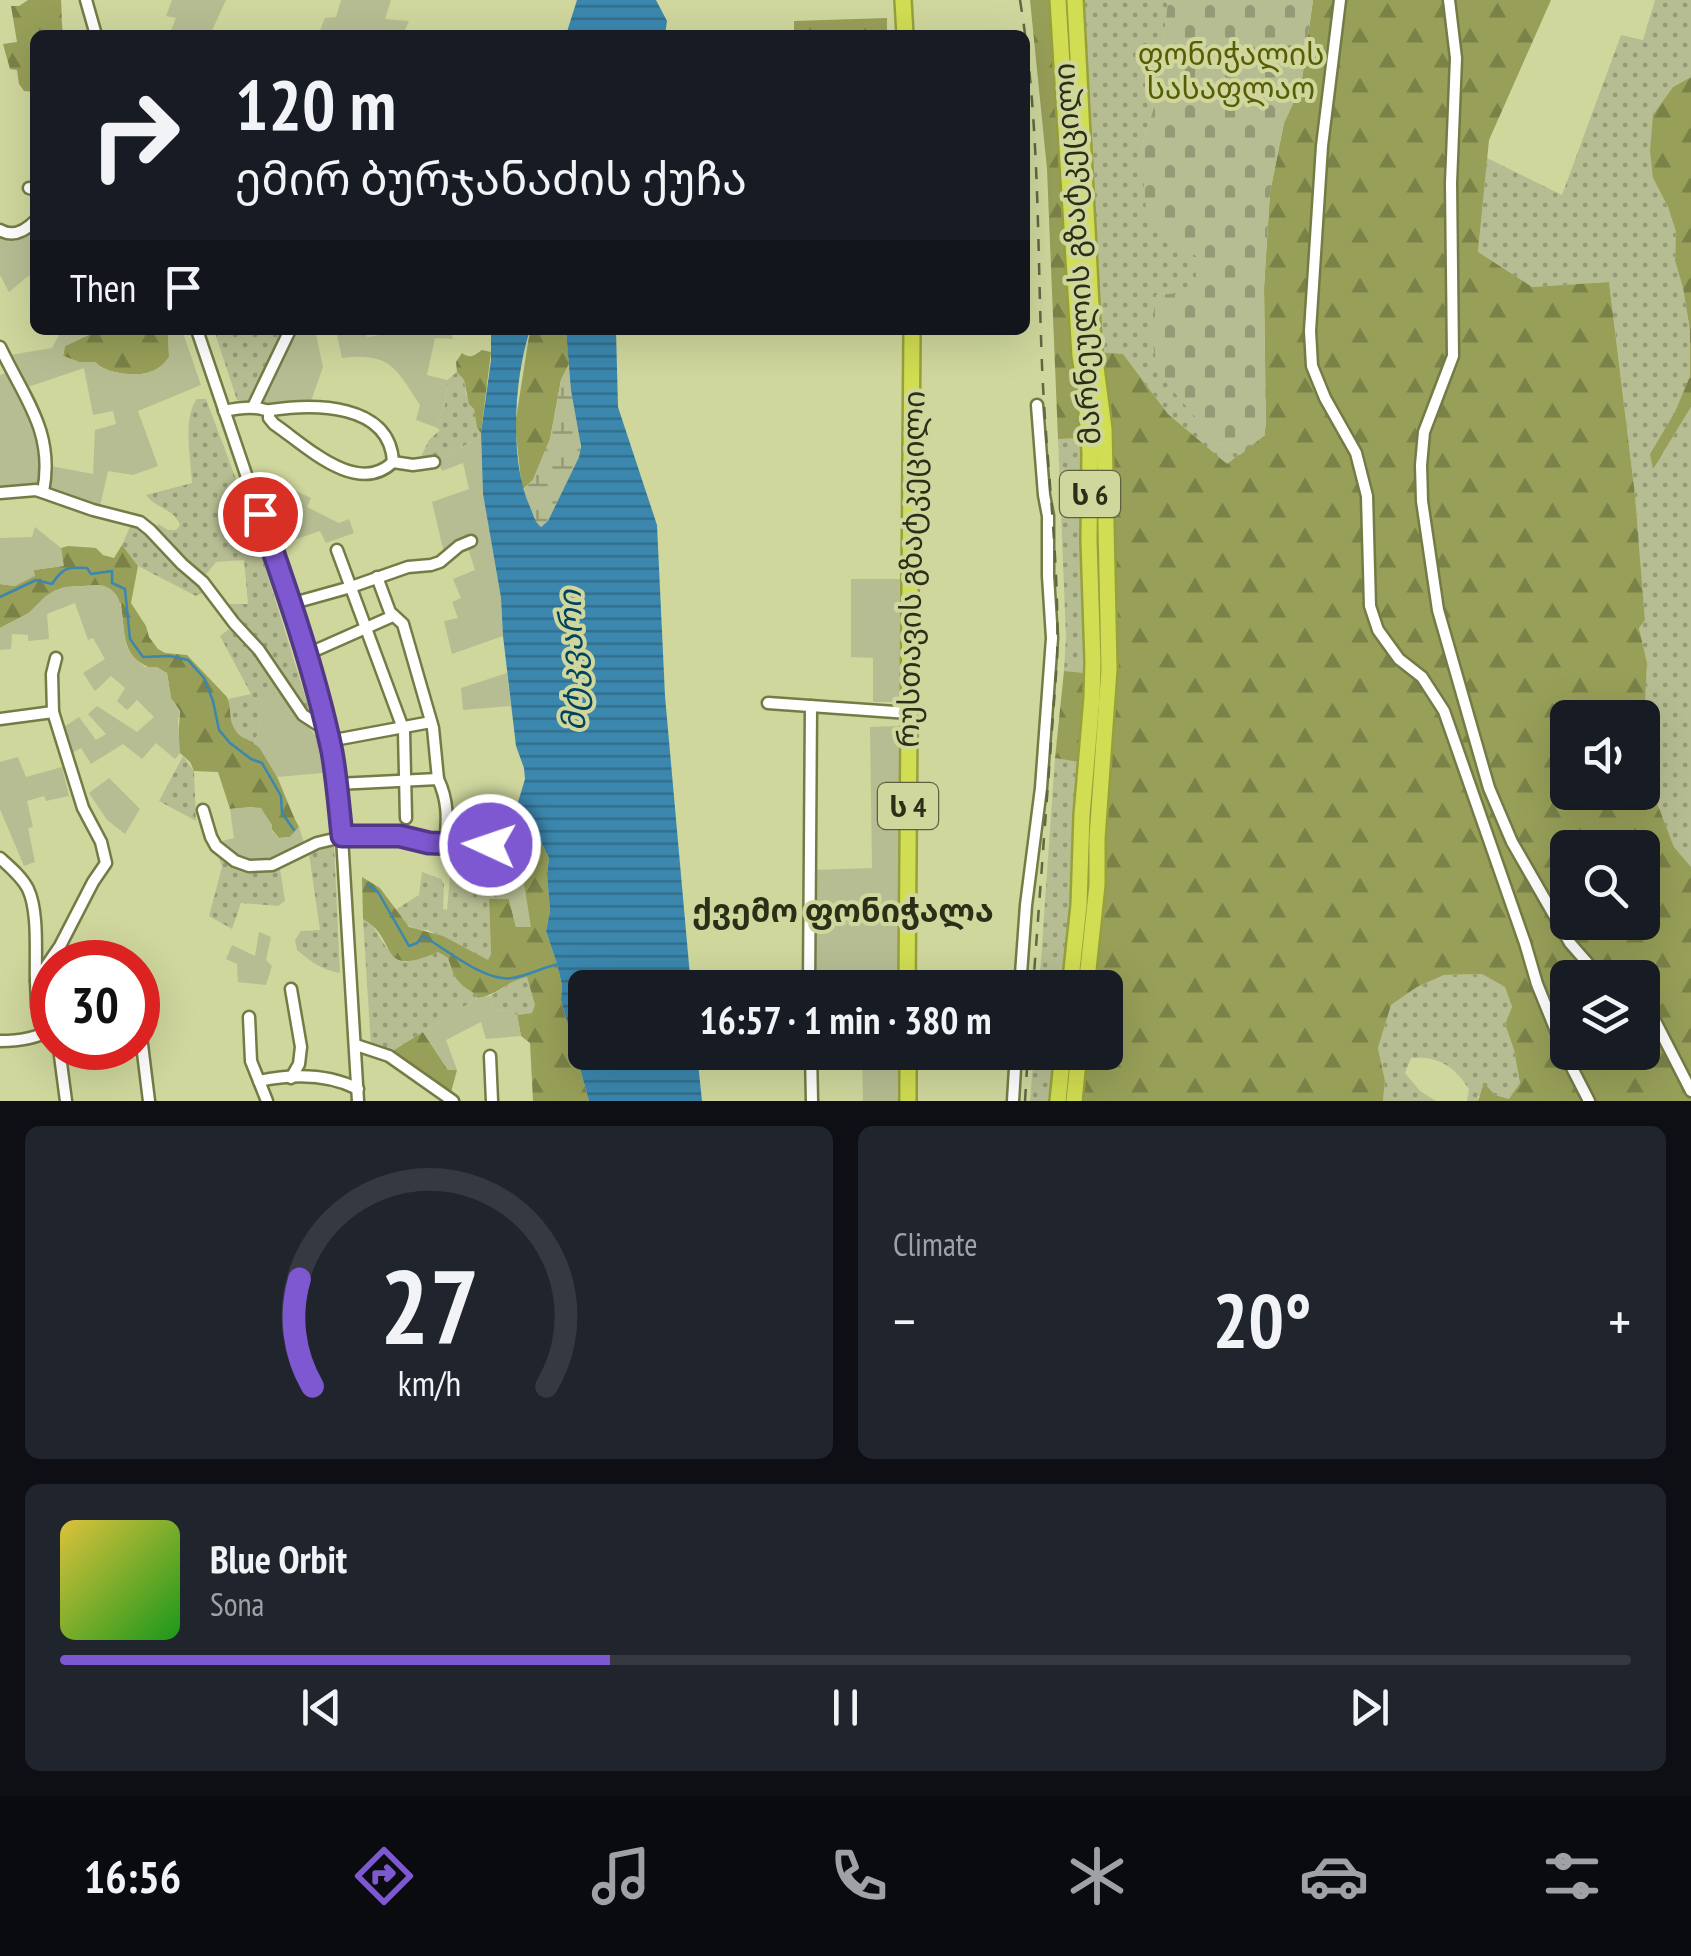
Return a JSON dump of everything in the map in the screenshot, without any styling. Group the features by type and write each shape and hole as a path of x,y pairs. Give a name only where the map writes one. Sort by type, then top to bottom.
{"highway":[{"path":"903,0 905,30"},
{"name":"მარნეულის გზატკეცილი","path":"1067,2 1080,356 1091,486 1092,698 1072,970"},
{"name":"მარნეულის გზატკეცილი","path":"1067,2 1093,344 1104,429 1109,668 1097,885 1088,970"},
{"name":"რუსთავის გზატკეცილი","path":"907,970 912,335"},
{"path":"908,1070 908,1101"},
{"path":"1058,1101 1061,1070"},
{"path":"1074,1101 1077,1070"}],"street":[{"path":"86,0 95,30"},
{"path":"1340,0 1322,146 1310,331 1312,366 1324,398 1356,453 1368,496 1370,606 1378,630 1400,659 1422,677 1444,711 1537,984 1589,1101"},
{"path":"1448,0 1456,58 1450,183 1453,356 1424,432 1422,501 1438,610 1489,788 1512,842 1570,942 1585,960"},
{"path":"0,230 18,233 30,225"},
{"path":"199,335 290,604 328,736 342,836 358,1095"},
{"path":"253,407 288,335"},
{"path":"0,348 43,434 43,492"},
{"path":"1021,970 1052,638 1048,516 1037,405"},
{"path":"224,411 253,407 269,411 282,407 355,412 378,427 393,462"},
{"path":"269,411 274,424 352,474 381,471 393,462 434,462"},
{"path":"0,494 43,492 140,522 203,582 259,650 303,715 328,736 431,722"},
{"path":"290,604 408,566 440,562 458,546 472,541"},
{"path":"337,550 402,728 406,818"},
{"path":"377,577 390,612 403,624 431,722 438,779 448,816 445,842"},
{"path":"306,655 393,616"},
{"path":"56,658 52,674 53,712 83,808 102,842 106,863 63,940"},
{"path":"768,703 908,713"},
{"path":"809,970 811,706"},
{"path":"0,719 53,712"},
{"path":"337,784 438,779"},
{"path":"204,810 216,846 234,861 249,866 272,865 317,843 342,836 400,836 417,841 490,845"},
{"path":"0,858 28,888 35,940"},
{"path":"290,1078 299,1064 301,1047 291,989"},
{"path":"250,1017 251,1061 267,1101"},
{"path":"1660,1031 1691,1091"},
{"path":"0,1041 30,1039"},
{"path":"356,1046 389,1056 453,1101"},
{"path":"490,1056 492,1101"},
{"path":"61,1070 66,1101"},
{"path":"145,1070 148,1101"},
{"path":"811,1070 812,1101"},
{"path":"1013,1101 1015,1070"},
{"path":"259,1081 322,1077 339,1080 358,1095"}],"green space":[{"path":"28,0 61,0 63,30 30,30 30,92 19,84 17,70 10,69 3,44 17,42 11,6"},
{"path":"172,0 226,0 212,30 171,30 176,18 166,16"},
{"path":"341,0 391,0 385,19 409,21 405,30 320,30 325,18 336,17"},
{"path":"1030,0 1050,0 1071,328 1083,438 1058,439 1047,169"},
{"path":"1077,0 1168,0 1158,94 1141,150 1166,239 1197,256 1196,293 1156,295 1217,443 1240,455 1227,465 1168,414 1123,354 1097,352"},
{"name":"ფონიჭალის სასაფლაო","path":"1168,0 1313,0 1301,86 1284,123 1270,192 1264,288 1266,434 1240,455 1217,443 1159,374 1151,336 1156,295 1196,292 1196,256 1166,239 1146,209 1141,150 1158,94"},
{"path":"1313,0 1551,0 1489,140 1478,252 1532,287 1609,282 1635,495 1645,620 1639,628 1647,663 1645,700 1550,700 1550,810 1660,810 1674,847 1691,867 1691,1101 1478,1101 1484,1083 1495,1095 1509,1099 1520,1083 1505,1024 1512,1007 1505,987 1482,974 1444,975 1391,1005 1378,1048 1385,1081 1383,1101 1080,1101 1085,1070 1123,1070 1123,970 1097,970 1112,704 1097,352 1123,354 1168,414 1227,464 1266,434 1264,288 1270,192 1284,123 1301,86"},
{"path":"1655,0 1691,0 1691,77 1673,87 1653,178 1676,232 1675,261 1690,330 1690,376 1654,467 1691,407 1691,867 1674,847 1660,810 1660,700 1645,700 1647,663 1639,628 1645,620 1635,495 1609,282 1532,287 1478,253 1487,158 1562,195 1621,35 1643,40"},
{"path":"887,18 887,30 794,30 794,21"},
{"path":"1691,77 1691,407 1653,469 1650,454 1675,412 1690,376 1690,330 1675,261 1676,232 1653,178 1653,115 1673,87"},
{"path":"30,232 30,276 9,292 0,275 0,238 14,241"},
{"path":"59,335 88,335 65,346 63,356 95,362 114,372 137,374 153,371 169,357 168,335 184,335 201,385 138,411 158,466 133,475 108,471 100,506 53,491 49,486 51,466 93,474 95,430 116,424 113,411 93,415 84,368 25,388 10,355 52,348"},
{"path":"88,335 168,335 169,357 153,371 129,374 63,356 65,346"},
{"path":"216,335 284,335 250,402 237,400"},
{"path":"290,335 316,335 323,367 310,404 259,401"},
{"path":"337,335 452,335 453,339 435,338 427,375 447,380 445,405 435,427 416,420 420,405 390,365 371,358 342,358"},
{"path":"529,335 566,335 569,364 561,380 550,439 533,480 522,490 515,425"},
{"path":"482,350 491,352 481,433 456,362 462,353 472,356"},
{"path":"569,364 579,424 579,457 548,521 541,527 522,491 533,480 550,439 561,380"},
{"path":"9,372 39,437 41,482 36,487 0,490 0,375"},
{"path":"457,372 464,380 481,433 438,461 419,461 429,440 440,430 435,427 445,405 447,380"},
{"path":"197,399 206,399 246,506 310,712 224,604 248,604 244,560 216,562 204,577 179,556 156,528 158,524 176,530 180,525 146,495 192,483 189,428"},
{"path":"481,433 483,494 501,598 503,636 452,654 444,621 458,618 452,602 461,598 453,579 475,570 468,548 444,553 432,502 469,489 463,463 442,471 438,461"},
{"path":"1083,438 1081,559 1085,673 1064,671 1058,439"},
{"path":"264,477 311,498 307,507 339,523 349,519 354,533 326,543 320,531 285,543"},
{"path":"132,522 149,533 206,591 196,596 138,566 122,545"},
{"path":"35,527 61,548 64,566 34,570 35,576 15,586 0,584 0,538 32,537"},
{"path":"122,545 138,566 131,603 149,637 165,653 187,655 227,697 236,732 259,747 276,773 299,827 290,837 279,838 253,807 230,809 218,772 194,771 180,753 180,711 171,698 167,673 134,657 126,641 121,604 100,585 54,591 29,613 0,628 0,584 15,586 33,570 63,566 61,548 96,548 114,558"},
{"path":"851,579 900,579 899,702 873,702 873,658 851,657"},
{"path":"100,585 109,588 120,602 128,649 145,667 157,667 167,673 171,698 180,711 180,753 175,759 156,743 142,759 123,744 91,764 81,748 70,754 61,729 79,717 96,740 106,734 88,714 97,706 137,732 154,717 137,700 127,710 117,701 125,688 111,676 95,691 83,673 105,659 93,638 88,640 75,603 47,614 49,639 28,641 28,635 12,634 11,649 0,650 0,628 29,613 54,591"},
{"path":"232,627 257,652 283,689 262,720 254,744 237,732 230,720 228,699 251,694 220,636"},
{"path":"1064,671 1085,673 1078,762 1055,758"},
{"path":"507,673 511,706 463,710 461,688"},
{"path":"283,689 316,736 323,773 277,777 254,744 262,720 258,702"},
{"path":"902,726 900,970 815,970 813,870 872,868 870,727"},
{"path":"183,756 194,771 196,821 159,801"},
{"path":"18,757 26,777 62,767 69,796 27,801 35,862 24,866 0,809 0,762"},
{"path":"1055,758 1078,762 1071,897 1065,970 1040,970"},
{"path":"109,778 140,809 125,834 107,820 89,793"},
{"path":"261,808 279,838 290,837 299,827 305,846 263,864 245,863 234,857 218,842 234,838 230,809"},
{"path":"518,816 541,842 549,858 550,911 546,931 562,985 561,1000 568,1025 568,1070 580,1070 589,1101 533,1101 530,1043 521,1036 517,1015 532,1013 535,1005 527,977 478,998 459,982 448,958 438,952 418,959 396,959 374,927 363,919 362,877 380,888 409,927 443,936 488,960 489,899 509,899 516,927 521,866 505,866 498,832 501,817"},
{"path":"490,838 499,838 505,866 521,865 531,927 516,927 508,873 489,874"},
{"path":"334,845 340,973 307,958 297,950 295,940 301,931 320,930 309,854"},
{"path":"219,858 247,870 280,869 285,901 278,906 241,903 232,929 209,916 222,867"},
{"path":"422,872 441,879 443,909 447,910 450,877 487,881 489,874 508,873 509,899 489,900 488,961 428,930 412,928 395,910 419,895"},
{"path":"363,919 369,920 386,947 405,962 438,952 448,958 459,982 478,998 394,1050 371,1047"},
{"path":"259,932 271,937 266,960 272,966 266,985 238,982 237,964 226,959 232,945 255,956"},
{"path":"1482,974 1505,987 1512,1007 1505,1024 1520,1083 1510,1099 1495,1095 1467,1101 1469,1089 1445,1064 1411,1058 1405,1073 1420,1091 1436,1101 1383,1101 1385,1081 1378,1048 1391,1005 1444,975"},
{"path":"527,977 535,1005 532,1013 495,1011 490,996"},
{"path":"490,996 495,1011 508,1010 517,1015 521,1036 486,1039 481,1022 446,1040 457,1070 448,1070 423,1032 478,998"},
{"path":"423,1032 448,1070 457,1070 450,1096 397,1057 394,1050"},
{"path":"862,1070 899,1070 899,1101 863,1101"},
{"path":"1033,1070 1054,1070 1050,1101 1030,1101"}],"water":[{"path":"577,0 656,0 667,21 666,30 568,30"},
{"name":"მტკვარი","path":"491,335 529,335 517,395 517,443 523,488 541,527 548,521 581,446 566,335 616,335 618,407 657,525 665,696 689,970 568,970 568,1025 561,1000 562,985 546,931 550,911 549,858 516,809 525,779 524,768 516,746 501,598 483,494 481,433"},
{"path":"580,1070 699,1070 702,1101 589,1101"}],"waterway":[{"path":"0,597 36,580 52,584 70,568 87,568 91,574 112,571 112,583 125,589 130,639 143,657 188,660 204,678 219,730 230,743 262,763 281,796 282,813 294,830"},
{"path":"367,884 378,892 409,946 423,936 466,964 502,978 559,964"}],"railway":[{"path":"1020,0 1024,30"},
{"path":"1030,90 1057,624 1034,970"},
{"path":"1025,1101 1027,1070"}],"district":[{"name":"ქვემო ფონიჭალა","path":"843,910"}],"route":[{"path":"260,514 306,655 329,741 342,836 400,836 429,843 490,845"}]}
